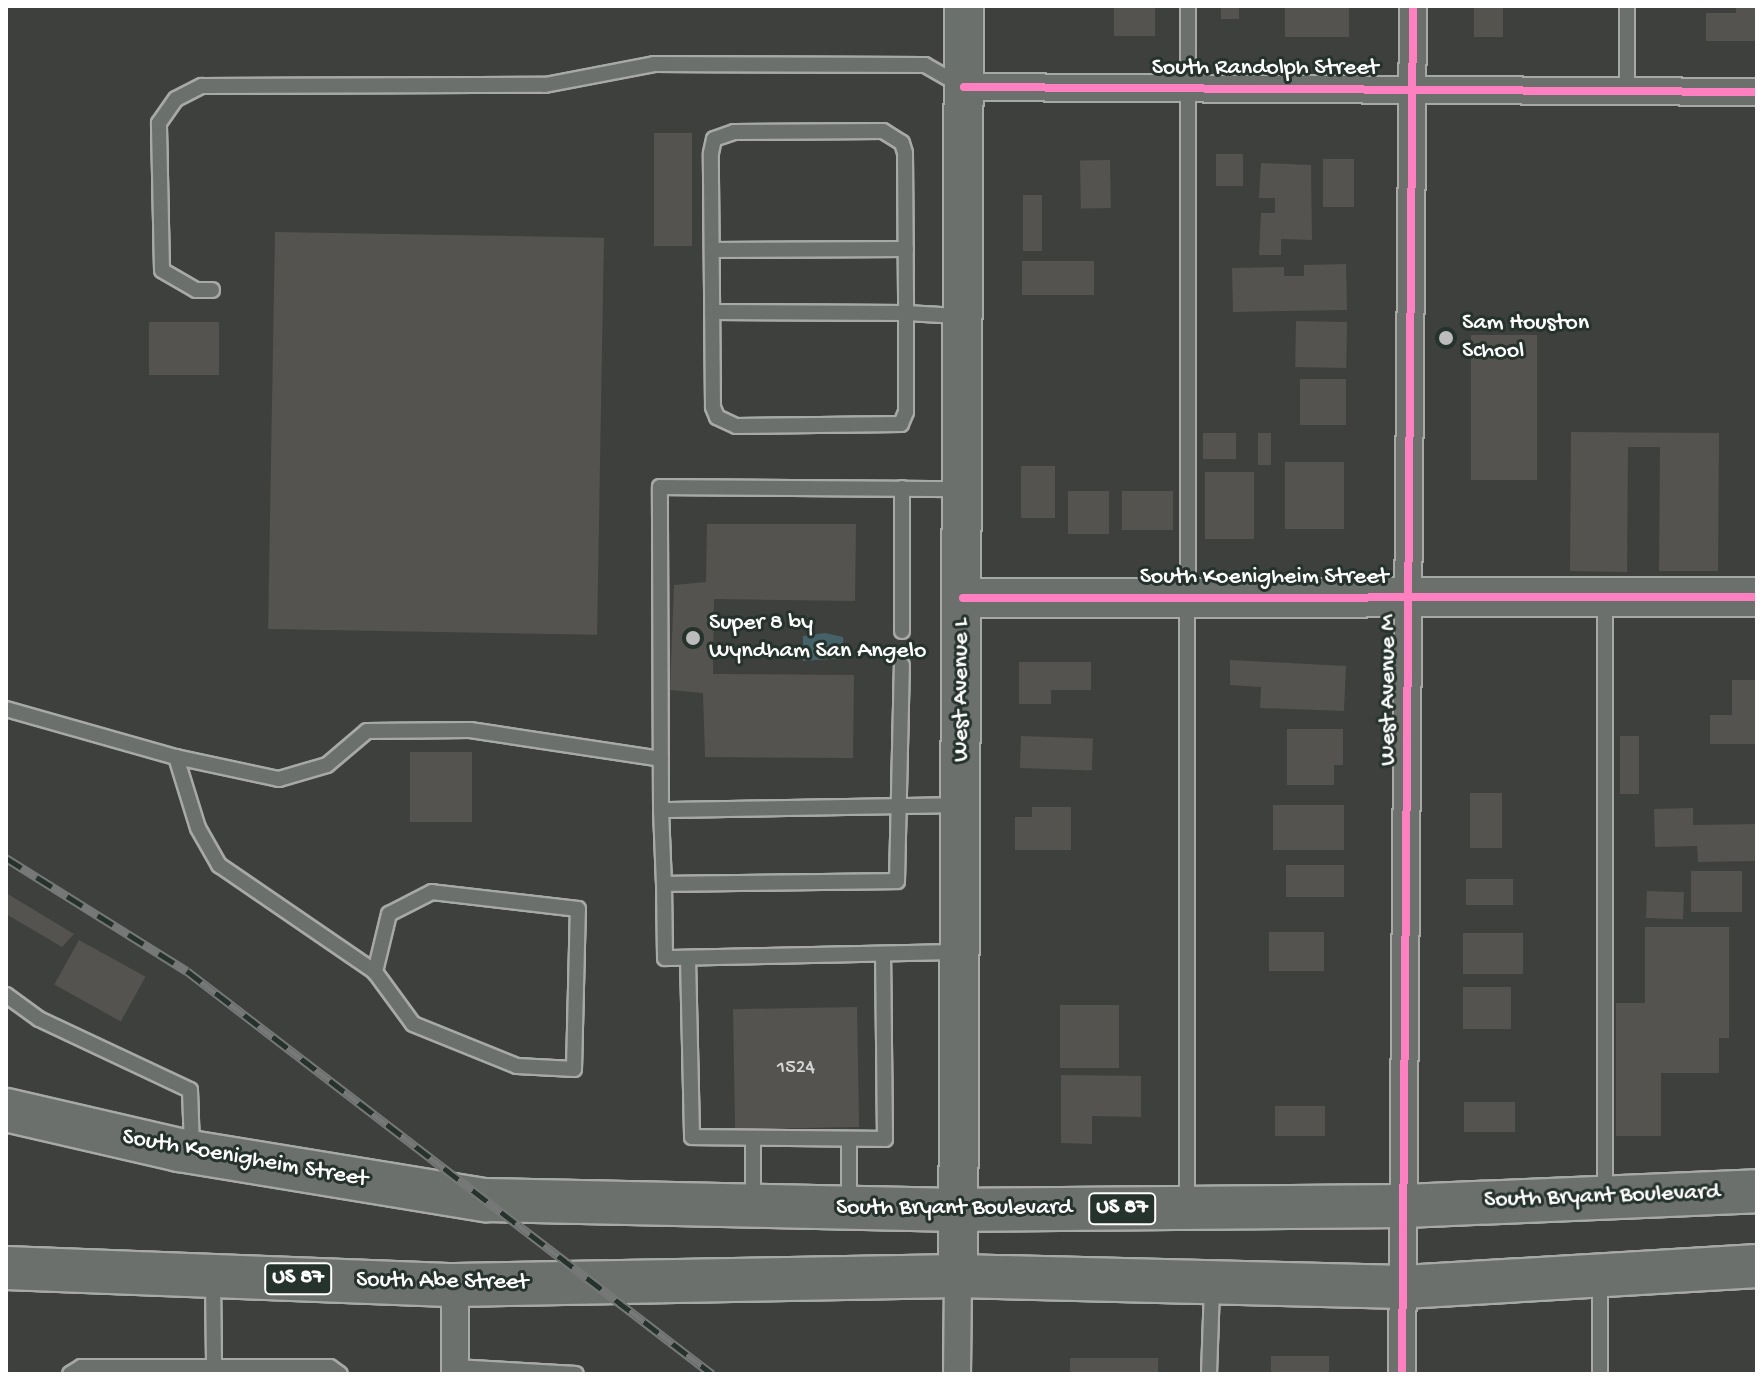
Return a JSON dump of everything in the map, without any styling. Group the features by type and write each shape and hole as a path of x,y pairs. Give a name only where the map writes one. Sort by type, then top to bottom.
{"main road":[{"name":"West Avenue L","path":"958,1276 964,6"},
{"name":"South Koenigheim Street","path":"963,598 1757,597"},
{"name":"South Koenigheim Street","path":"6,1110 192,1153 486,1200"},
{"name":"South Bryant Boulevard","path":"486,1200 958,1210 1405,1206 1757,1191"},
{"name":"US 87","path":"958,1276 1404,1287 1757,1266"},
{"name":"South Abe Street","path":"6,1268 455,1285 958,1276"}],"street":[{"name":"West Avenue M","path":"1402,1374 1413,6"},
{"name":"South Randolph Street","path":"964,87 1757,92"},
{"name":"West Avenue L","path":"957,1374 958,1276"},
{"path":"455,1285 455,1370"}],"lane":[{"path":"1187,1208 1188,6"},
{"path":"1627,6 1627,91"},
{"path":"212,290 196,290 162,270 159,123 176,99 202,86 545,85 670,64 925,65 964,87"},
{"path":"883,131 902,143 905,153 906,249 906,412 894,427 736,426 723,422 713,407 714,139 734,132 883,131"},
{"path":"712,250 906,249"},
{"path":"712,312 906,313 964,317"},
{"path":"960,952 665,958 661,810 660,487 963,489"},
{"path":"902,488 902,631"},
{"path":"1605,598 1605,1197"},
{"path":"664,884 897,881 902,665"},
{"path":"6,709 176,757 279,779 327,765 367,731 470,730 661,759"},
{"path":"176,757 198,828 219,865 375,972 413,1024 517,1066 574,1069 578,909 432,892 389,914 375,972"},
{"path":"661,810 961,805"},
{"path":"688,958 692,1137 885,1139 883,954"},
{"path":"6,987 6,994 39,1019 190,1090 192,1153"},
{"path":"753,1138 753,1207"},
{"path":"849,1139 849,1209"},
{"path":"1600,1275 1600,1374"},
{"path":"213,1276 214,1367"},
{"path":"1209,1374 1212,1283"},
{"path":"70,1374 81,1367 330,1367 340,1374"},
{"path":"455,1370 576,1374"}],"water":[{"path":"825,633 843,637 844,658 803,661 803,636"}],"building":[{"path":"1114,6 1155,6 1155,36 1114,36"},
{"path":"1221,6 1239,6 1239,19 1221,19"},
{"path":"1285,6 1349,6 1349,37 1285,37"},
{"path":"1474,6 1503,6 1503,37 1474,37"},
{"path":"1736,6 1757,6 1757,41 1706,41 1706,13 1736,13"},
{"path":"654,133 692,133 692,246 654,246"},
{"path":"1216,154 1243,154 1243,186 1216,186"},
{"path":"1323,159 1354,159 1354,207 1323,207"},
{"path":"1110,160 1111,208 1081,209 1080,161"},
{"path":"1261,163 1311,165 1312,240 1281,239 1281,255 1259,255 1261,213 1275,213 1275,198 1259,198"},
{"path":"1023,195 1042,195 1042,251 1023,251"},
{"path":"275,232 604,238 597,635 268,629"},
{"path":"1022,261 1094,261 1094,295 1022,295"},
{"path":"1346,264 1347,310 1233,312 1232,268 1284,267 1284,276 1304,276 1304,265"},
{"path":"1296,321 1347,322 1346,368 1295,367"},
{"path":"149,322 219,322 219,375 149,375"},
{"path":"1471,335 1537,335 1537,480 1471,480"},
{"path":"1300,379 1346,379 1346,425 1300,425"},
{"path":"1571,432 1719,433 1718,571 1659,571 1660,447 1628,447 1627,572 1570,571"},
{"path":"1203,433 1236,433 1236,459 1203,459"},
{"path":"1258,433 1271,433 1271,465 1258,465"},
{"path":"1285,462 1344,462 1344,529 1285,529"},
{"path":"1021,466 1055,466 1055,518 1021,518"},
{"path":"1205,472 1254,472 1254,539 1205,539"},
{"path":"1068,491 1109,491 1109,534 1068,534"},
{"path":"1122,491 1173,491 1173,530 1122,530"},
{"name":"Super 8 by Wyndham San Angelo","path":"707,524 856,524 855,601 714,599 713,674 854,675 853,758 705,757 703,693 670,690 674,585 706,582"},
{"path":"1230,660 1346,666 1344,711 1260,708 1261,687 1230,685"},
{"path":"1019,662 1091,662 1091,690 1051,690 1051,704 1019,704"},
{"path":"1732,680 1757,680 1757,744 1710,744 1710,715 1732,715"},
{"path":"1287,729 1343,729 1343,765 1334,765 1334,785 1287,785"},
{"path":"1021,736 1093,739 1092,770 1020,768"},
{"path":"1620,736 1639,736 1639,794 1620,794"},
{"path":"410,752 472,752 472,822 410,822"},
{"path":"1470,793 1502,793 1502,848 1470,848"},
{"path":"1273,805 1344,805 1344,850 1273,850"},
{"path":"1032,807 1071,807 1071,850 1015,850 1015,817 1032,817"},
{"path":"1693,808 1693,825 1757,824 1757,861 1698,862 1697,846 1655,847 1654,809"},
{"path":"1286,865 1344,865 1344,897 1286,897"},
{"path":"1691,871 1742,871 1742,912 1691,912"},
{"path":"1466,879 1513,879 1513,905 1466,905"},
{"path":"1647,891 1684,892 1683,919 1646,918"},
{"path":"6,893 74,934 62,947 6,914"},
{"path":"1645,927 1729,927 1729,1038 1719,1038 1719,1073 1661,1073 1661,1136 1616,1136 1616,1003 1645,1003"},
{"path":"1269,932 1324,932 1324,971 1269,971"},
{"path":"1463,933 1523,933 1523,974 1463,974"},
{"path":"79,940 145,977 121,1021 54,985"},
{"path":"1463,987 1511,987 1511,1029 1463,1029"},
{"path":"1060,1005 1119,1005 1119,1068 1060,1068"},
{"path":"857,1007 859,1127 735,1129 733,1009"},
{"path":"1061,1075 1141,1076 1141,1117 1092,1116 1092,1144 1061,1143"},
{"path":"1464,1102 1515,1102 1515,1132 1464,1132"},
{"path":"1275,1106 1325,1106 1325,1136 1275,1136"},
{"path":"1271,1356 1329,1356 1329,1374 1271,1374"},
{"path":"1070,1358 1158,1358 1158,1374 1070,1374"}],"railway":[{"path":"6,858 187,971 712,1374"}],"cycle path":[{"path":"1402,1374 1413,6"},
{"path":"964,87 1757,92"},
{"path":"963,598 1757,597"}],"place":[{"name":"Sam Houston School","path":"1446,338"},
{"name":"Super 8 by Wyndham San Angelo","path":"693,638"}]}
